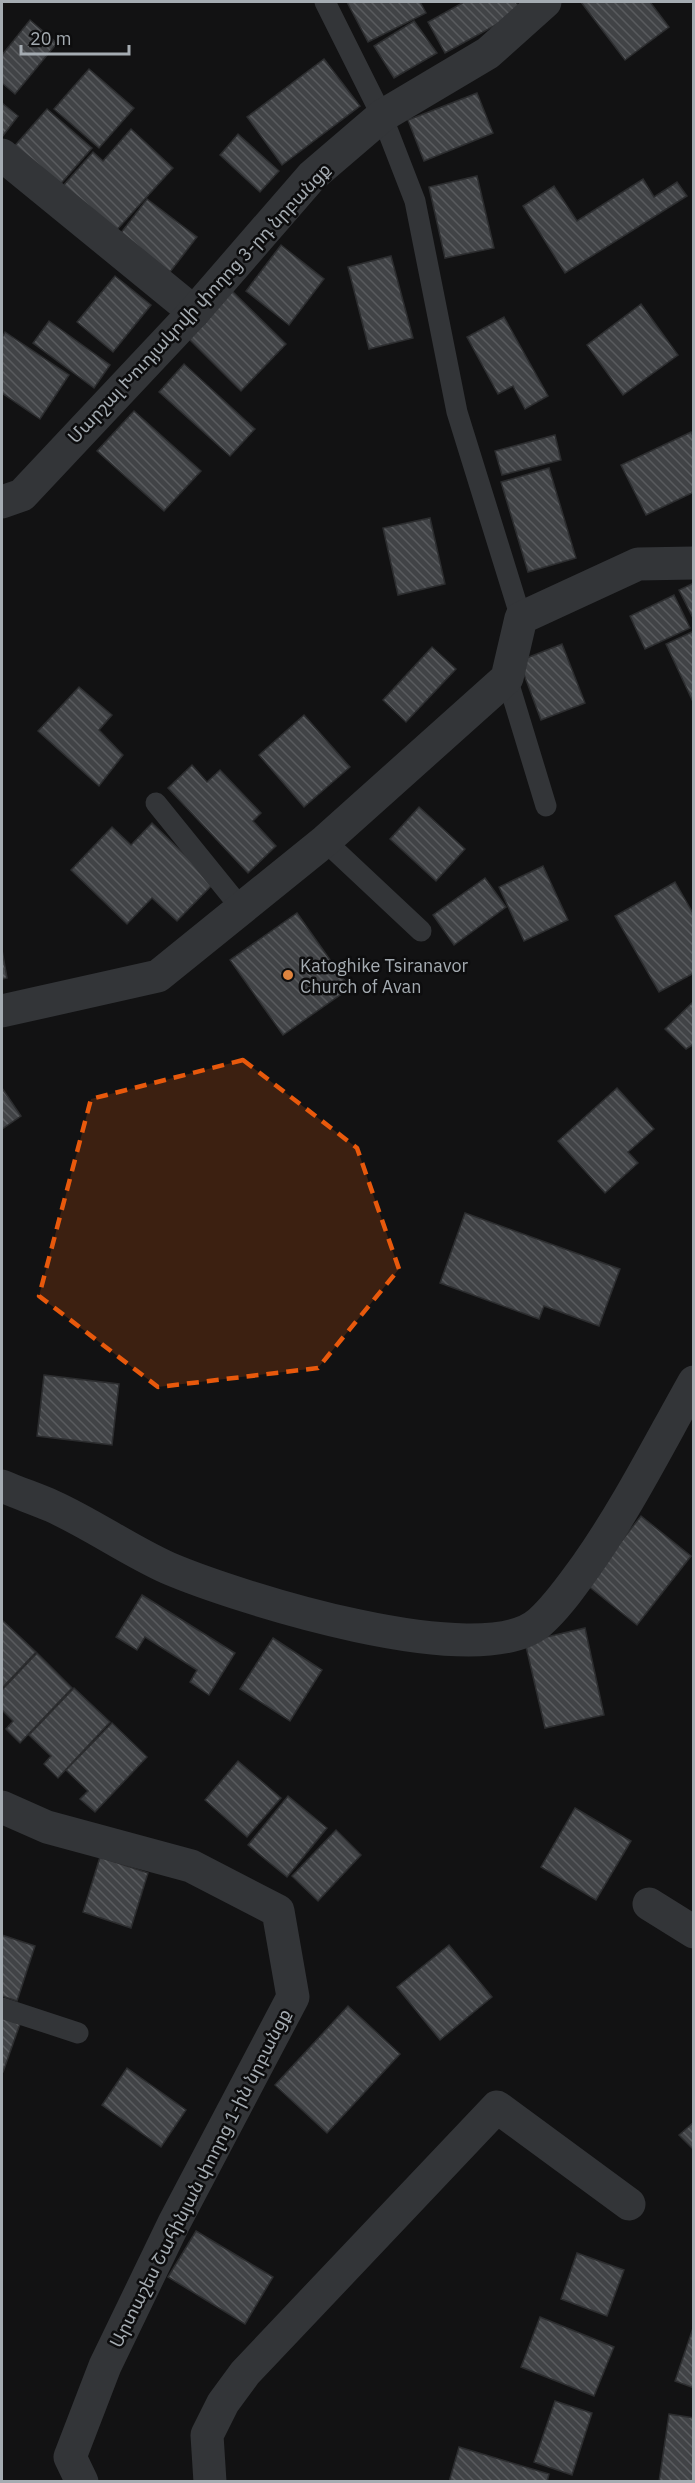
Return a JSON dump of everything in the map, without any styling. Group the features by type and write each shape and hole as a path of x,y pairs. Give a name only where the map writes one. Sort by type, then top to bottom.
{"street":[{"name":"Մարշալ Խուդյակովի փողոց 3-րդ նրբանցք","path":"2,502 22,495 194,312 312,176 382,116 488,54 545,2"},
{"path":"2,155 194,312"},
{"path":"2,1011 158,976 325,841 507,678 520,618 639,564 693,563"},
{"path":"2,1486 52,1506 167,1567 229,1591 385,1633 483,1640 516,1634 538,1624 562,1598 611,1530 693,1382"},
{"name":"Արտաշես Շահինյան փողոց 1-ին նրբանցք","path":"2,1807 47,1827 191,1866 278,1911 293,1997 174,2223 105,2366 70,2457 82,2481"},
{"path":"649,1904 693,1932"},
{"path":"210,2481 207,2435 223,2403 245,2373 497,2108 629,2204"}],"lane":[{"path":"325,2 382,116 415,201 457,412 520,618"},
{"path":"507,678 546,806"},
{"path":"156,803 241,908"},
{"path":"325,841 422,931"},
{"path":"2,2008 78,2033"}],"highlighted area":[{"path":"243,1060 357,1148 399,1269 318,1368 158,1387 39,1296 91,1099"}],"building":[{"path":"347,2 420,2 426,13 368,42"},
{"path":"464,2 516,2 521,11 445,53 428,22"},
{"path":"581,2 650,2 669,27 625,60"},
{"path":"30,20 57,43 15,94 2,83 2,55"},
{"path":"414,21 437,53 394,78 374,46"},
{"path":"324,59 360,106 282,165 247,117"},
{"path":"89,69 134,108 99,148 54,109"},
{"path":"477,93 493,133 424,161 408,120"},
{"path":"2,103 18,116 2,137"},
{"path":"47,109 92,148 57,188 12,149"},
{"path":"131,129 173,168 113,234 62,187 93,152 103,161"},
{"path":"238,134 279,171 260,192 220,155"},
{"path":"477,176 494,248 445,258 429,187"},
{"path":"643,179 654,197 677,182 687,196 565,273 523,206 554,186 577,221"},
{"path":"147,199 197,237 170,272 120,234"},
{"path":"281,245 324,279 289,325 246,291"},
{"path":"391,256 413,338 369,349 348,267"},
{"path":"115,276 151,305 113,352 77,322"},
{"path":"232,291 286,344 241,391 187,337"},
{"path":"641,304 678,355 623,395 587,345"},
{"path":"504,317 548,396 525,409 513,386 498,394 467,337"},
{"path":"49,321 110,365 94,388 33,343"},
{"path":"5,332 69,375 40,419 2,393 2,338"},
{"path":"184,364 255,429 230,456 159,392"},
{"path":"134,411 201,471 164,511 97,451"},
{"path":"691,432 694,438 694,492 646,515 621,465"},
{"path":"555,435 561,460 502,475 495,451"},
{"path":"549,468 576,558 528,572 501,482"},
{"path":"430,518 445,584 398,595 383,528"},
{"path":"694,583 694,620 679,590"},
{"path":"674,595 690,628 645,649 630,616"},
{"path":"694,631 694,704 666,644"},
{"path":"562,644 585,703 541,720 519,661"},
{"path":"432,647 456,669 406,722 383,700"},
{"path":"79,687 112,715 99,730 123,755 99,786 38,731"},
{"path":"304,715 350,767 304,807 259,755"},
{"path":"192,765 207,782 220,770 261,813 253,821 276,846 248,873 168,788"},
{"path":"419,807 465,849 436,881 390,839"},
{"path":"152,823 214,883 177,921 152,898 127,924 71,870 112,827 131,845"},
{"path":"543,866 568,920 524,941 499,887"},
{"path":"485,878 506,907 454,945 433,915"},
{"path":"675,882 694,915 694,973 659,992 615,916"},
{"path":"297,913 350,988 283,1035 230,960"},
{"path":"2,950 7,978 2,979"},
{"path":"694,1001 694,1044 686,1049 665,1029"},
{"path":"2,1088 21,1116 2,1129"},
{"path":"617,1088 654,1129 628,1152 638,1163 605,1193 558,1141"},
{"path":"465,1213 620,1269 599,1326 544,1306 539,1319 440,1283"},
{"path":"44,1375 119,1384 112,1445 37,1436"},
{"path":"641,1516 691,1556 637,1625 587,1585"},
{"path":"142,1595 235,1653 209,1695 190,1682 197,1670 145,1637 137,1650 116,1637"},
{"path":"2,1620 36,1652 2,1688"},
{"path":"585,1628 604,1715 545,1728 525,1642"},
{"path":"273,1638 322,1670 290,1721 240,1689"},
{"path":"37,1653 72,1688 20,1743 6,1729 13,1721 2,1710 2,1690"},
{"path":"74,1688 110,1722 58,1778 44,1764 51,1756 29,1735"},
{"path":"112,1723 147,1757 95,1812 80,1799 88,1791 66,1770"},
{"path":"238,1761 281,1798 247,1837 205,1800"},
{"path":"288,1796 327,1828 287,1877 248,1845"},
{"path":"575,1808 631,1841 596,1900 541,1867"},
{"path":"336,1830 361,1855 318,1901 292,1876"},
{"path":"100,1857 148,1873 131,1928 83,1912"},
{"path":"2,1935 35,1946 17,2001 2,1996"},
{"path":"449,1945 492,1997 440,2040 397,1987"},
{"path":"348,2006 400,2054 327,2133 275,2085"},
{"path":"2,2018 20,2024 3,2072 2,2072"},
{"path":"127,2068 186,2110 161,2147 102,2105"},
{"path":"694,2122 694,2150 679,2135"},
{"path":"196,2231 273,2277 245,2324 168,2277"},
{"path":"577,2253 624,2270 607,2316 561,2299"},
{"path":"540,2317 614,2347 594,2396 521,2367"},
{"path":"694,2325 694,2388 675,2381"},
{"path":"555,2401 592,2413 572,2475 534,2462"},
{"path":"669,2414 694,2418 694,2482 659,2482"},
{"path":"459,2447 549,2474 547,2482 449,2482"}],"place":[{"name":"Katoghike Tsiranavor Church of Avan","path":"288,975"}]}
